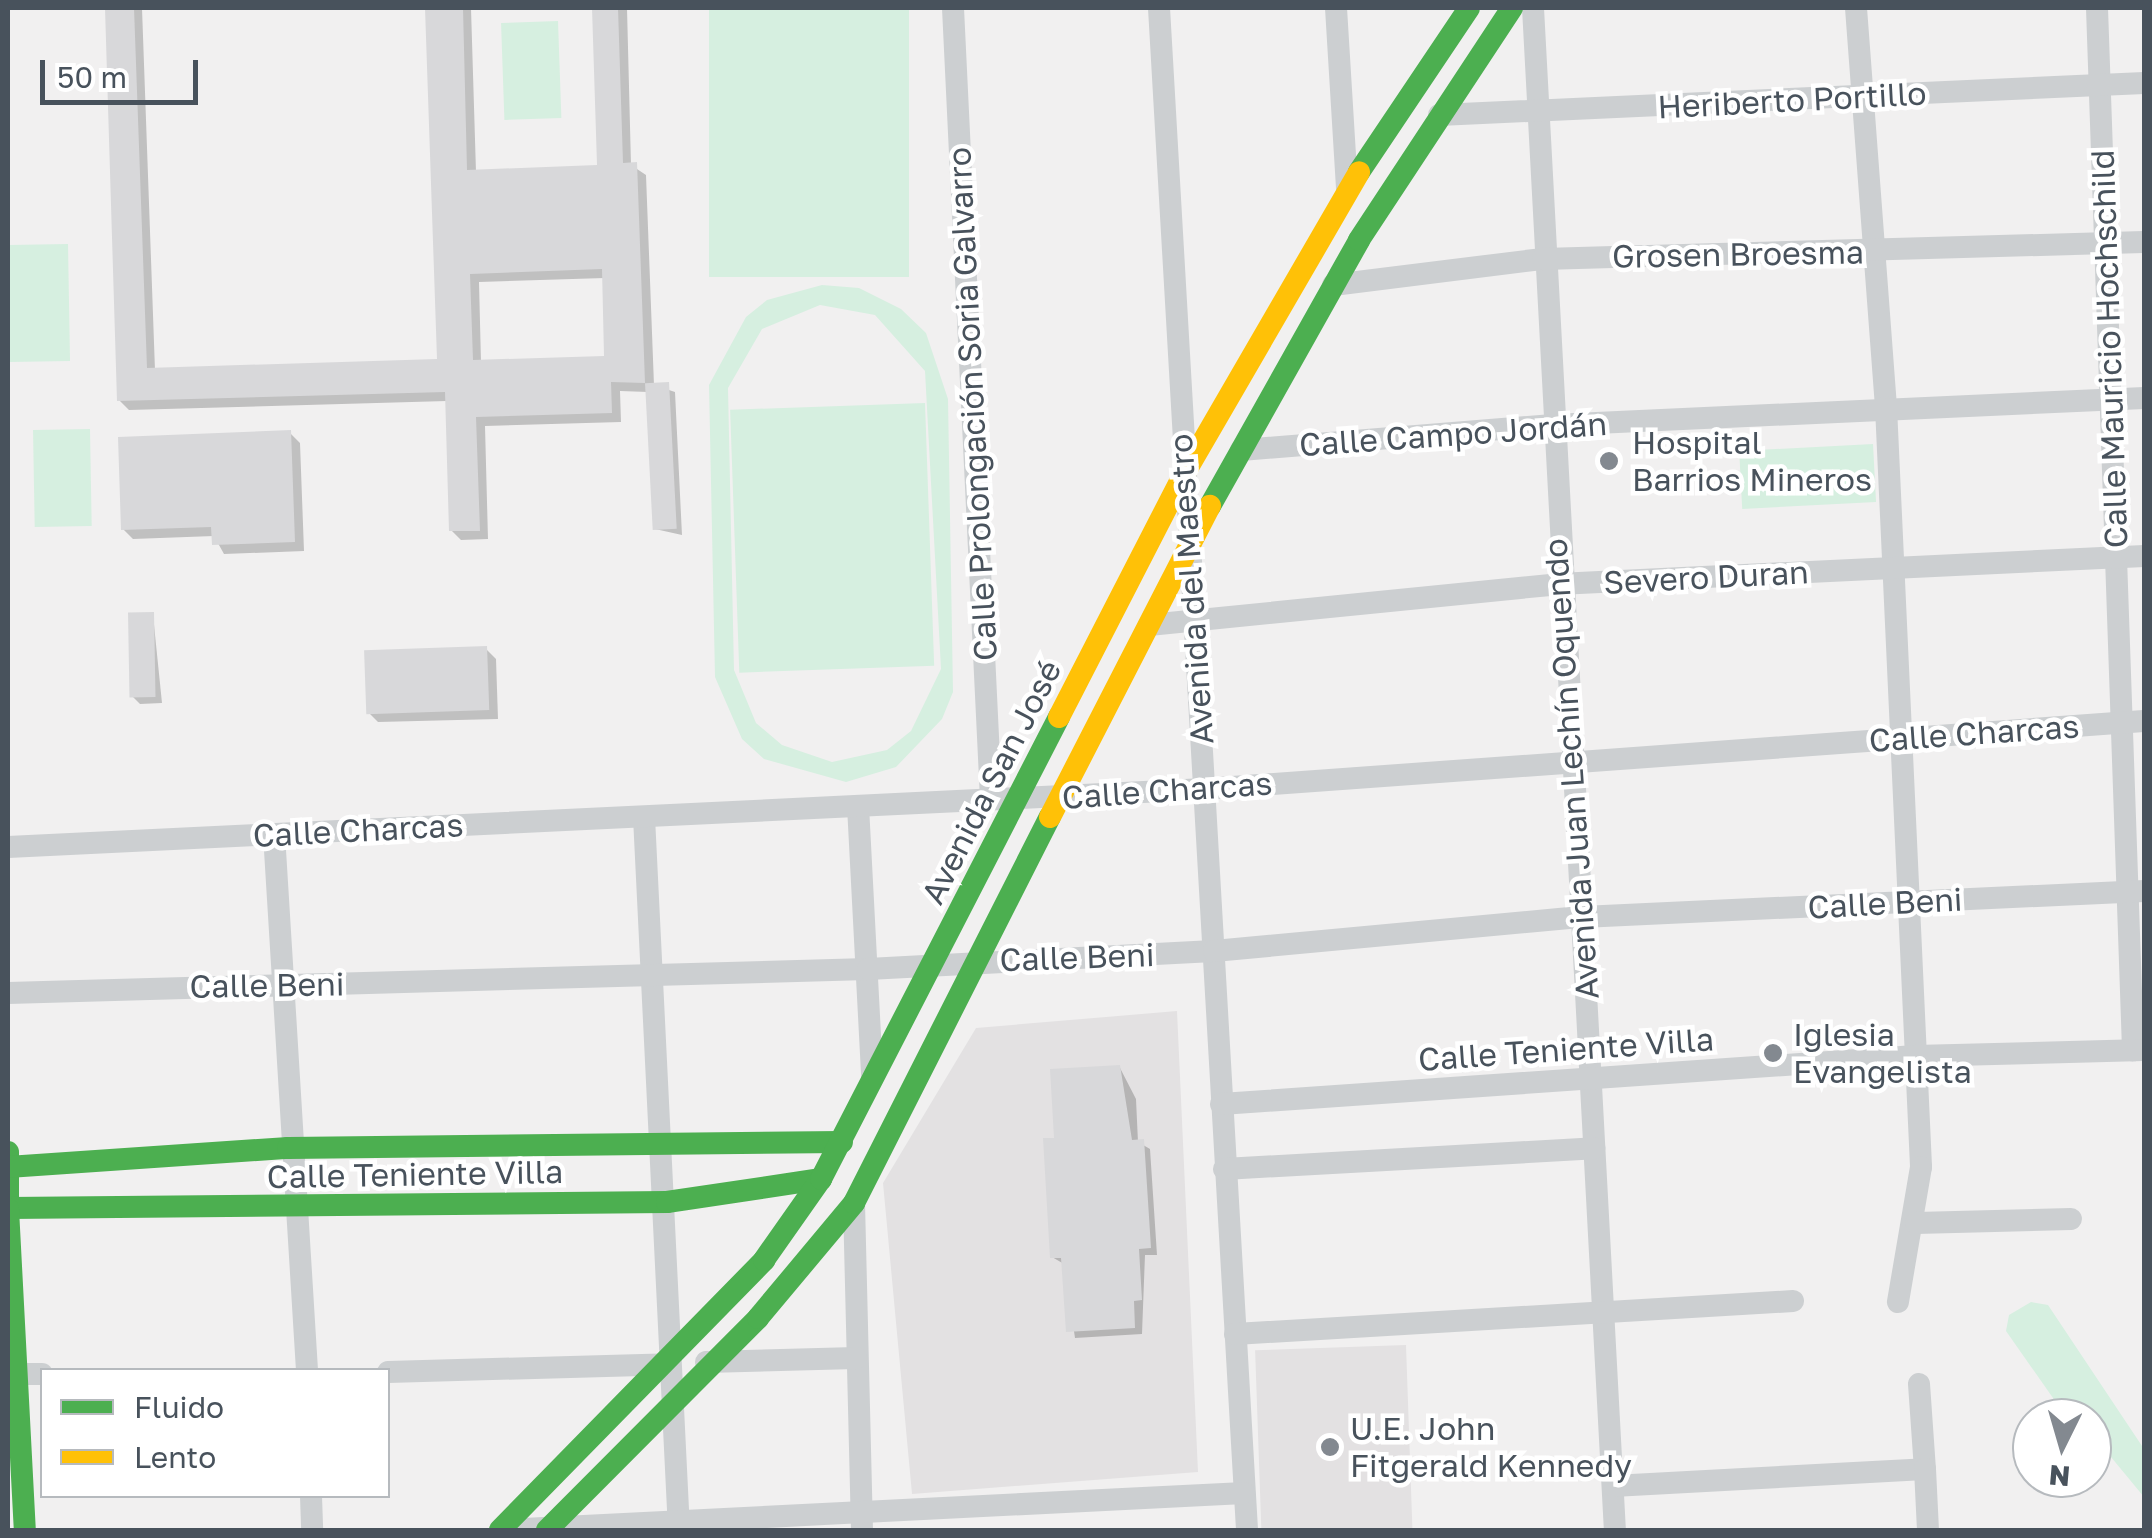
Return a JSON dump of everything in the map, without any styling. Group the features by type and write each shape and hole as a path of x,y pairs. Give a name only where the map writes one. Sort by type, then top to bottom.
{"street":[{"name":"Calle Prolongación Soria Galvarro","path":"953,8 992,800"},
{"name":"Avenida del Maestro","path":"1159,8 1190,620 1205,789 1246,1530"},
{"path":"1336,8 1347,189"},
{"name":"Avenida San José","path":"502,1530 764,1260 821,1180 1183,476 1347,189 1469,8"},
{"path":"548,1530 710,1362 854,1203 984,960 1187,546 1333,285 1439,115 1512,8"},
{"name":"Avenida Juan Lechín Oquendo","path":"1532,8 1540,112 1558,584 1582,918 1615,1530"},
{"path":"1856,8 1886,407 1888,568 1916,1056 1916,1223 1898,1302"},
{"name":"Calle Mauricio Hochschild","path":"2097,8 2116,400 2116,557 2135,722 2139,1050"},
{"name":"Heriberto Portillo","path":"1439,115 2144,83"},
{"name":"Grosen Broesma","path":"1333,285 1544,259 2144,242"},
{"name":"Calle Campo Jordán","path":"1241,450 1553,424 2144,398"},
{"name":"Severo Duran","path":"1149,624 1558,584 2144,556"},
{"name":"Calle Charcas","path":"8,846 1205,789 1572,757 2135,722"},
{"path":"858,806 873,1084"},
{"path":"644,816 668,1202 672,1359 678,1396 679,1526"},
{"path":"274,834 288,1148 307,1368"},
{"name":"Calle Beni","path":"8,993 656,978 868,968 1214,951 1582,918 2137,891"},
{"name":"Calle Teniente Villa","path":"1221,1104 1590,1082 1916,1056 2139,1050"},
{"path":"790,1142 821,1180 854,1203"},
{"name":"Calle Teniente Villa","path":"8,1167 288,1148 842,1142"},
{"path":"1224,1169 1594,1148"},
{"path":"8,1152 16,1374 13,1407 25,1530"},
{"name":"Calle Teniente Villa","path":"8,1208 292,1209 668,1202 821,1180"},
{"path":"854,1203 862,1522"},
{"path":"1916,1223 2072,1218"},
{"path":"1236,1334 1605,1316 1793,1301"},
{"path":"390,1372 672,1359 710,1362 856,1358"},
{"path":"16,1374 40,1374"},
{"path":"1919,1384 1928,1530"},
{"path":"1613,1486 1925,1469"},
{"path":"502,1530 862,1522 1244,1493"},
{"path":"311,1498 312,1530"}],"shaded area":[{"path":"1177,1011 1198,1472 912,1494 883,1183 976,1028"},
{"path":"1406,1345 1412,1530 1261,1530 1255,1350"}],"green space":[{"path":"709,8 909,8 909,277 709,277"},
{"path":"558,21 561,118 504,120 501,23"},
{"path":"68,244 70,361 10,362 8,245"},
{"path":"822,285 859,288 901,309 926,333 948,399 953,692 942,719 896,767 846,782 764,759 742,739 715,677 709,385 746,317 767,300","holes":["820,305 875,315 925,371 941,669 911,731 887,750 832,762 782,745 756,723 734,670 728,388 762,329"]},
{"path":"925,403 934,666 739,673 730,410"},
{"path":"90,429 92,526 35,527 33,430"},
{"path":"1873,444 1876,502 1742,509 1739,451"},
{"path":"2031,1302 2048,1305 2110,1398 2053,1398 2006,1331 2009,1315"},
{"path":"2112,1401 2144,1449 2144,1497 2112,1458"}],"building":[{"path":"105,8 134,8 147,368 437,359 425,8 463,8 467,170 597,165 592,8 618,8 623,163 637,162 645,383 611,382 612,413 476,417 480,531 449,531 445,392 117,401","holes":["602,269 604,356 473,360 470,274"]},
{"path":"669,382 677,529 653,530 645,383"},
{"path":"291,430 295,542 212,545 211,527 121,530 118,437"},
{"path":"128,612 154,612 155,697 129,697"},
{"path":"487,646 489,710 366,714 364,650"},
{"path":"1120,1065 1132,1140 1144,1139 1151,1248 1139,1249 1142,1300 1134,1301 1135,1328 1066,1332 1061,1258 1050,1258 1043,1138 1054,1138 1050,1069"}],"traffic: fast":[{"path":"1359,172 1469,8"},
{"path":"1210,506 1359,240 1512,8"},
{"path":"500,1530 764,1260 821,1179 1059,717"},
{"path":"547,1530 758,1318 854,1203 1050,817"},
{"path":"8,1167 288,1148 842,1142"},
{"path":"8,1152 8,1206"},
{"path":"8,1208 667,1202 821,1179"},
{"path":"8,1209 25,1530"}],"traffic: slow":[{"path":"1059,717 1183,476 1359,172"},
{"path":"1050,817 1210,506"}],"place":[{"name":"Hospital Barrios Mineros","path":"1609,461"},
{"name":"Iglesia Evangelista","path":"1773,1053"},
{"name":"U.E. John Fitgerald Kennedy","path":"1330,1447"}]}
